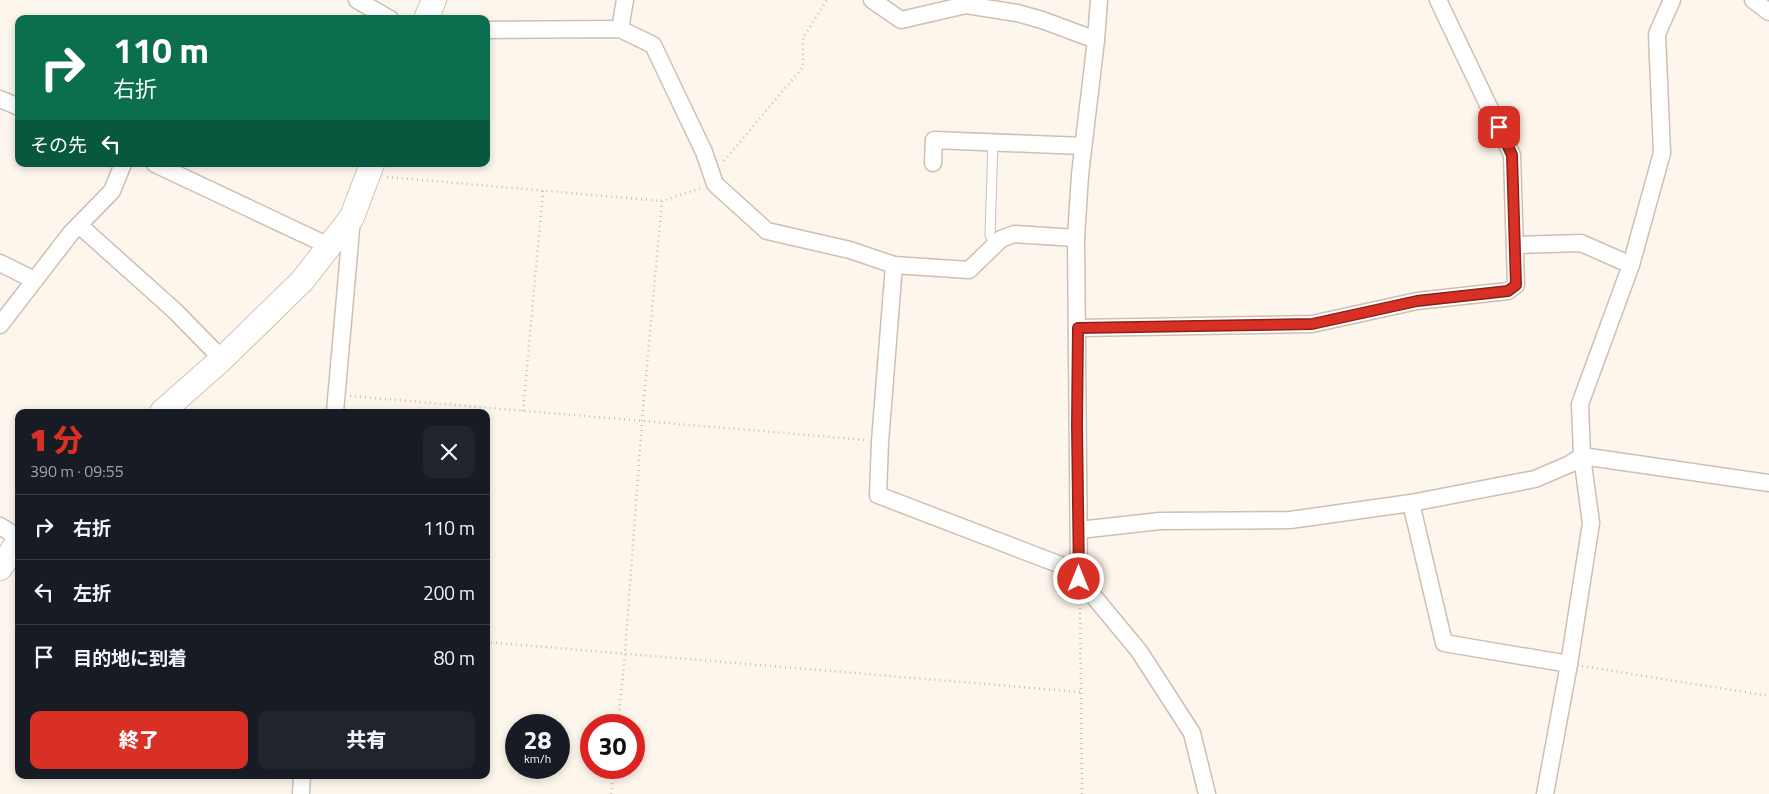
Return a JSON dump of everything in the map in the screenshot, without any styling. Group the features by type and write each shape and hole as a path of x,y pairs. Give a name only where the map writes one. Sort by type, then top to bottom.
{"street":[{"path":"357,0 383,15"},
{"path":"428,15 434,0"},
{"path":"620,29 625,0"},
{"path":"872,0 901,20 966,5 1017,13 1096,40"},
{"path":"1079,579 1076,238 1080,175 1099,0"},
{"path":"1078,328 1312,324 1417,301 1508,291 1516,285 1512,155 1438,0"},
{"path":"1544,794 1569,664 1591,523 1582,456 1580,404 1631,265 1662,153 1657,34 1672,0"},
{"path":"1753,0 1769,12"},
{"path":"490,30 620,29 653,45 704,152 713,180 768,231 850,250 894,265 969,270 1001,239 1014,234 1076,238"},
{"path":"0,99 15,105"},
{"path":"933,163 934,140 1083,146"},
{"path":"0,325 71,233 112,191 122,167"},
{"path":"161,167 329,246"},
{"path":"335,409 352,217 370,170"},
{"path":"165,409 222,359 302,281 352,217"},
{"path":"79,225 174,311 222,359"},
{"path":"1515,245 1581,243 1631,265"},
{"path":"0,264 34,280"},
{"path":"894,265 880,442 878,495 1070,569 1139,650 1192,733 1207,794"},
{"path":"1079,530 1160,521 1290,520 1411,503 1535,479 1570,464 1582,456 1769,483"},
{"path":"1411,503 1444,643 1569,664"},
{"path":"0,526 15,537"},
{"path":"0,568 15,546"},
{"path":"301,794 302,779"}],"lane":[{"path":"993,142 990,235 995,245"}],"path":[{"path":"370,170 543,191 662,201 713,180 804,67 803,38 827,0"},
{"path":"523,411 543,191"},
{"path":"619,714 642,421 662,201"},
{"path":"336,395 880,442"},
{"path":"1079,579 1082,794"},
{"path":"490,642 1080,692"},
{"path":"1569,664 1769,696"},
{"path":"611,794 613,779"}],"route":[{"path":"1079,579 1078,328 1312,324 1417,301 1508,291 1516,285 1512,155 1499,127"}]}
